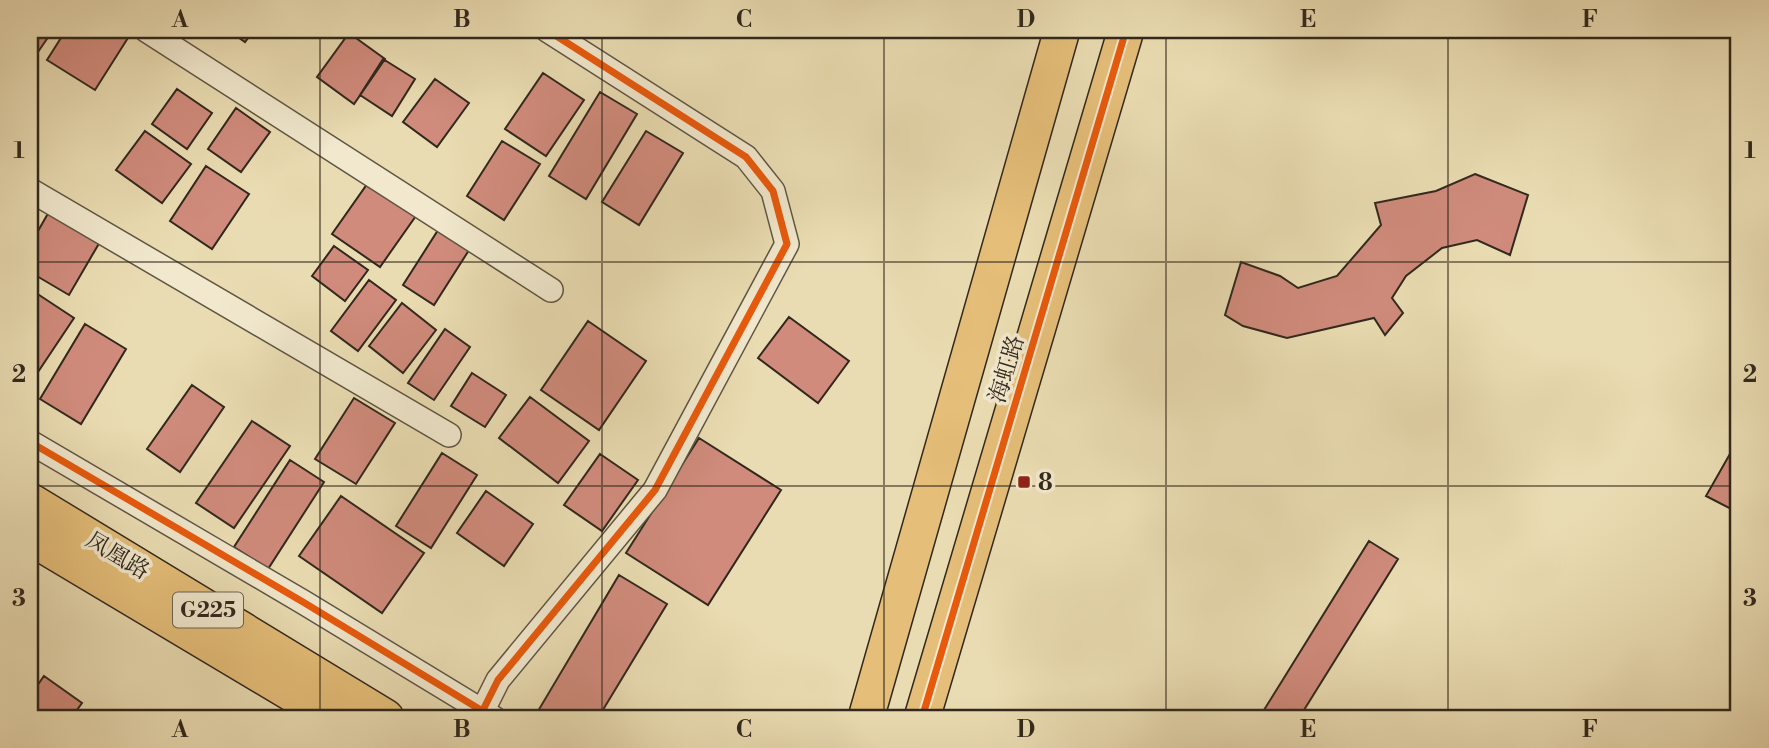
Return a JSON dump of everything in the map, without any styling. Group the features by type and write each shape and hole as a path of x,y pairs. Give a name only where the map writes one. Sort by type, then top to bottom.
{"highway":[{"name":"凤凰路","path":"30,502 385,718"},
{"name":"凤凰路","path":"30,536 335,718"}],"main road":[{"name":"海虹路","path":"866,718 1062,30"},
{"name":"海虹路","path":"922,718 1126,30"}],"street":[{"path":"146,30 551,290"},
{"path":"30,442 303,602 485,716 498,680 655,490 787,244 773,191 746,157 547,30"},
{"path":"30,190 449,435"}],"building":[{"path":"30,30 53,30 38,52 30,47"},
{"path":"66,30 133,30 95,90 47,60"},
{"path":"228,30 254,30 245,42"},
{"path":"349,33 385,59 354,104 317,77"},
{"path":"383,59 415,79 392,116 360,95"},
{"path":"543,73 584,100 546,156 505,129"},
{"path":"435,79 469,103 437,147 403,122"},
{"path":"177,89 212,113 187,149 152,124"},
{"path":"600,92 637,114 586,199 549,176"},
{"path":"236,108 270,132 241,172 208,149"},
{"path":"145,131 191,164 162,203 116,170"},
{"path":"646,131 683,153 639,225 602,202"},
{"path":"502,141 540,164 504,220 467,196"},
{"path":"206,166 249,194 212,249 170,221"},
{"path":"1475,174 1528,195 1510,255 1477,240 1442,248 1406,276 1392,298 1403,313 1385,335 1374,318 1287,338 1243,326 1225,315 1241,262 1280,276 1298,288 1337,276 1381,225 1375,203 1436,191"},
{"path":"370,180 418,213 380,267 332,234"},
{"path":"50,210 101,240 69,295 30,272 30,245"},
{"path":"440,227 471,247 434,305 403,285"},
{"path":"334,246 368,270 345,301 312,276"},
{"path":"369,280 396,300 358,351 331,331"},
{"path":"30,289 74,318 30,384"},
{"path":"402,303 436,330 403,373 369,346"},
{"path":"789,317 849,361 818,403 758,358"},
{"path":"588,321 646,361 599,430 541,390"},
{"path":"85,324 126,349 81,424 40,399"},
{"path":"445,329 470,347 434,400 408,383"},
{"path":"472,373 506,395 485,427 451,406"},
{"path":"192,385 224,407 180,472 147,449"},
{"path":"530,397 589,441 558,483 499,438"},
{"path":"354,398 395,423 356,484 315,459"},
{"path":"252,421 290,446 234,528 196,503"},
{"path":"699,438 781,490 708,605 626,553"},
{"path":"1739,438 1739,513 1706,496"},
{"path":"442,453 477,475 431,548 396,526"},
{"path":"600,454 638,480 602,531 564,505"},
{"path":"290,460 324,482 268,569 234,547"},
{"path":"486,491 533,524 504,566 457,533"},
{"path":"341,496 424,553 382,613 299,556"},
{"path":"1369,541 1398,559 1299,718 1259,718"},
{"path":"619,575 667,604 598,718 551,718 538,711"},
{"path":"44,676 82,703 71,718 30,718 30,696"}],"cycle path":[{"path":"479,718 498,680 655,490 787,244 773,191 746,157 547,30"},
{"path":"922,718 1126,30"},
{"path":"30,442 494,718"}],"place":[{"name":"8","path":"1024,482"}]}
